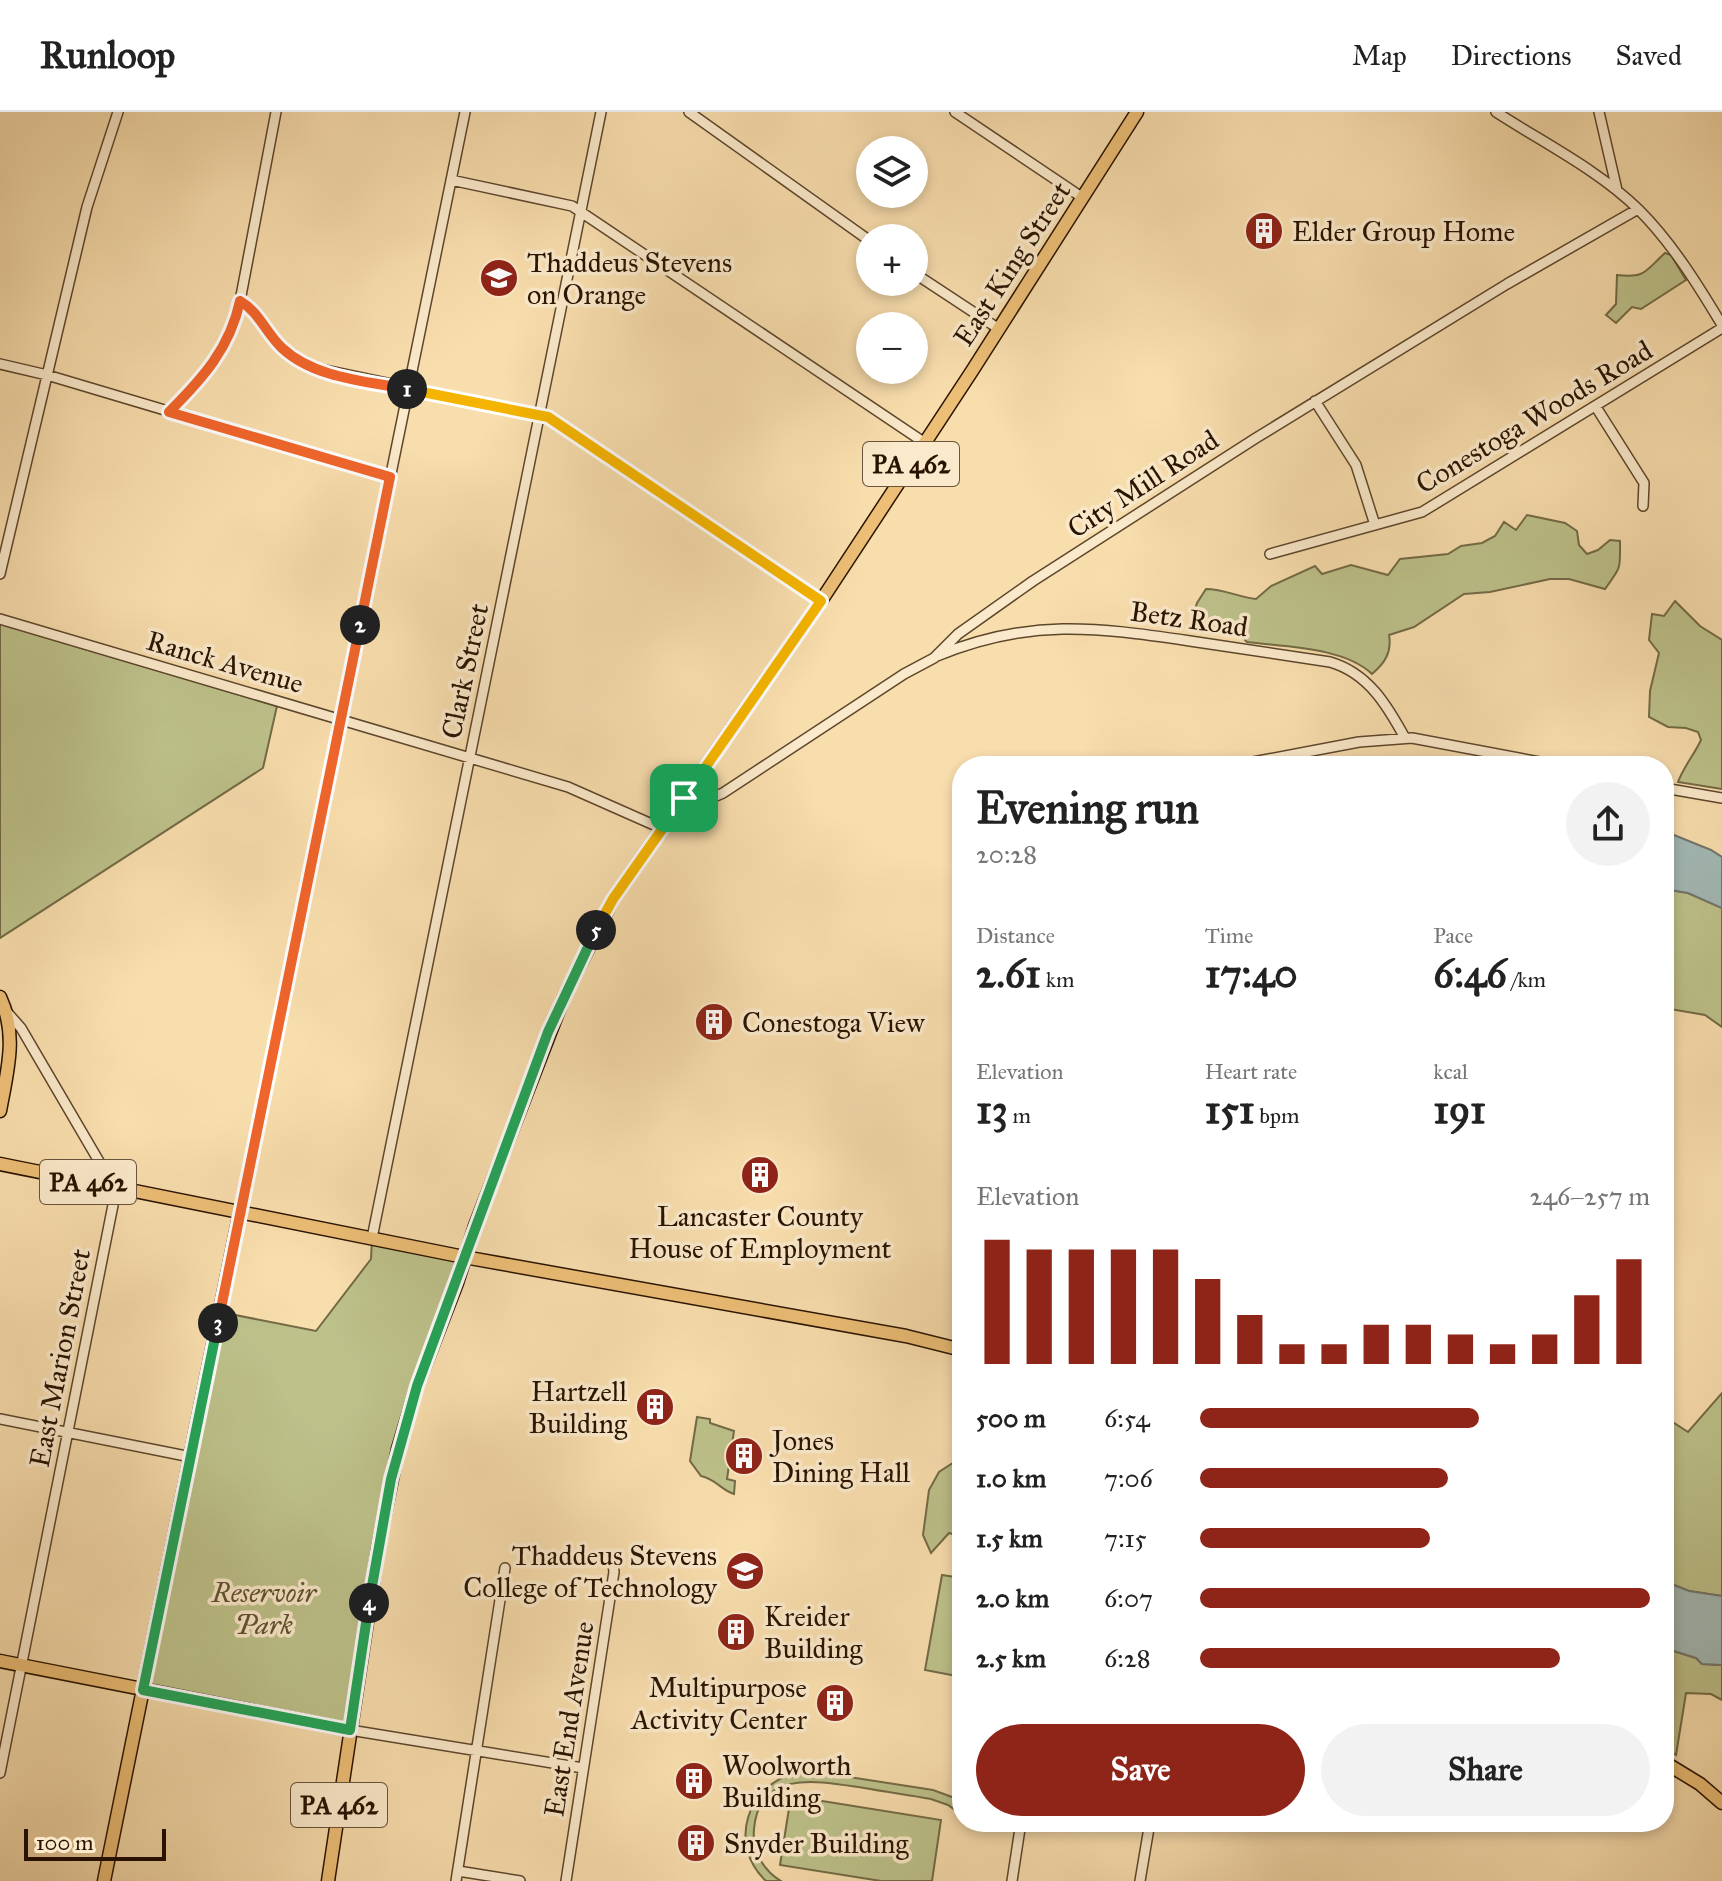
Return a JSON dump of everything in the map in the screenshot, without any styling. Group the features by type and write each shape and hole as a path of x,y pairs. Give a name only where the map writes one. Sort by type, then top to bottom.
{"main road":[{"name":"East King Street","path":"328,1881 380,1537 394,1464 417,1386 464,1257 548,1032 573,976 609,905 821,601 1137,112"},
{"path":"0,997 6,1011 11,1049 0,1111"},
{"name":"PA 462","path":"0,1164 464,1257"},
{"path":"104,1881 240,1212"},
{"path":"464,1257 894,1334 952,1348"},
{"path":"0,1661 350,1730"},
{"path":"1674,1768 1700,1784 1722,1803"}],"street":[{"path":"0,574 87,207 118,112"},
{"path":"169,412 213,365 231,333 240,301 276,112"},
{"path":"240,1212 465,112"},
{"name":"Clark Street","path":"372,1238 601,112"},
{"path":"689,112 856,231"},
{"path":"955,112 1083,198"},
{"path":"1496,112 1617,191 1638,209 1673,250 1721,322"},
{"path":"1599,112 1617,191"},
{"path":"451,180 572,206 925,443"},
{"name":"City Mill Road","path":"684,798 695,805 723,793 904,674 934,658 958,634 1033,581 1315,401 1518,277 1638,209"},
{"path":"928,282 999,329"},
{"path":"240,301 257,316 280,346 311,367 551,418 821,601"},
{"name":"Conestoga Woods Road","path":"1270,554 1422,512 1596,407 1721,322"},
{"path":"0,364 47,375 390,477"},
{"path":"1315,401 1356,465 1375,525"},
{"path":"1596,407 1644,483 1643,506"},
{"name":"Ranck Avenue","path":"0,619 586,794 663,829"},
{"name":"Betz Road","path":"934,658 962,646 1010,633 1073,627 1122,631 1330,662 1343,665 1365,680 1391,711 1405,738"},
{"path":"1285,756 1359,742 1405,738 1509,756"},
{"path":"1674,790 1722,798"},
{"path":"6,1011 21,1028 114,1187"},
{"name":"East Marion Street","path":"0,1773 114,1200 114,1187"},
{"path":"0,1419 191,1457"},
{"name":"East End Avenue","path":"566,1881 613,1563"},
{"path":"505,1568 457,1876 520,1881"},
{"path":"350,1730 583,1768"},
{"path":"1012,1881 1019,1832"},
{"path":"1140,1881 1148,1832"}],"green space":[{"path":"1665,253 1671,255 1686,280 1641,309 1632,307 1616,323 1606,315 1616,304 1617,275 1639,274"},
{"path":"1527,515 1565,523 1577,531 1579,545 1587,554 1610,540 1620,541 1619,567 1605,589 1569,579 1550,579 1490,592 1464,594 1414,627 1389,635 1386,657 1372,674 1346,658 1330,653 1247,642 1237,632 1201,631 1190,624 1206,589 1256,599 1271,586 1315,566 1322,574 1351,565 1388,575 1400,559 1448,554 1461,546 1482,543 1495,536 1504,522 1516,530"},
{"path":"1675,601 1700,626 1722,640 1722,789 1678,782 1701,740 1698,732 1668,727 1649,717 1650,691 1659,653 1649,640 1652,614 1664,616"},
{"path":"0,624 277,706 263,768 0,938"},
{"path":"1674,891 1688,893 1722,908 1722,1027 1705,1015 1674,1010"},
{"name":"Reservoir Park","path":"372,1238 464,1257 407,1415 350,1730 143,1690 220,1312 316,1331 371,1259"},
{"path":"1722,1393 1722,1596 1689,1591 1674,1585 1674,1423 1688,1432"},
{"path":"697,1417 710,1419 710,1423 734,1431 727,1479 735,1481 734,1494 701,1476 690,1461"},
{"path":"952,1464 952,1534 949,1533 931,1553 923,1535 929,1490 939,1472"},
{"path":"942,1575 952,1576 952,1675 925,1670"},
{"path":"1674,1651 1696,1658 1702,1664 1722,1665 1722,1700 1711,1694 1686,1693 1676,1755"},
{"path":"797,1772 817,1772 933,1790 952,1797 952,1808 931,1799 848,1785 812,1782 780,1787 758,1809 754,1829 760,1859 781,1881 766,1881 754,1866 747,1850 745,1834 755,1802 780,1779"},
{"path":"791,1796 941,1820 932,1881 881,1881 780,1865"}],"water":[{"path":"1674,835 1722,857 1722,908 1688,893 1674,891"},
{"path":"1674,1585 1689,1591 1722,1596 1722,1665 1702,1664 1696,1658 1674,1651"}],"place":[{"name":"Elder Group Home","path":"1264,231"},
{"name":"Thaddeus Stevens on Orange","path":"499,278"},
{"name":"Conestoga View","path":"714,1022"},
{"name":"Lancaster County House of Employment","path":"760,1175"},
{"name":"Hartzell Building","path":"655,1407"},
{"name":"Jones Dining Hall","path":"744,1456"},
{"name":"Thaddeus Stevens College of Technology","path":"745,1571"},
{"name":"Kreider Building","path":"736,1632"},
{"name":"Multipurpose Activity Center","path":"835,1703"},
{"name":"Woolworth Building","path":"694,1781"},
{"name":"Snyder Building","path":"696,1843"}],"route":[{"path":"240,301 251,309 280,346 311,367 548,417 821,601 684,798 613,899 588,944 548,1032 429,1352 407,1415 391,1479 350,1730 143,1690 390,477 169,412 213,365 231,333 240,301"}]}
